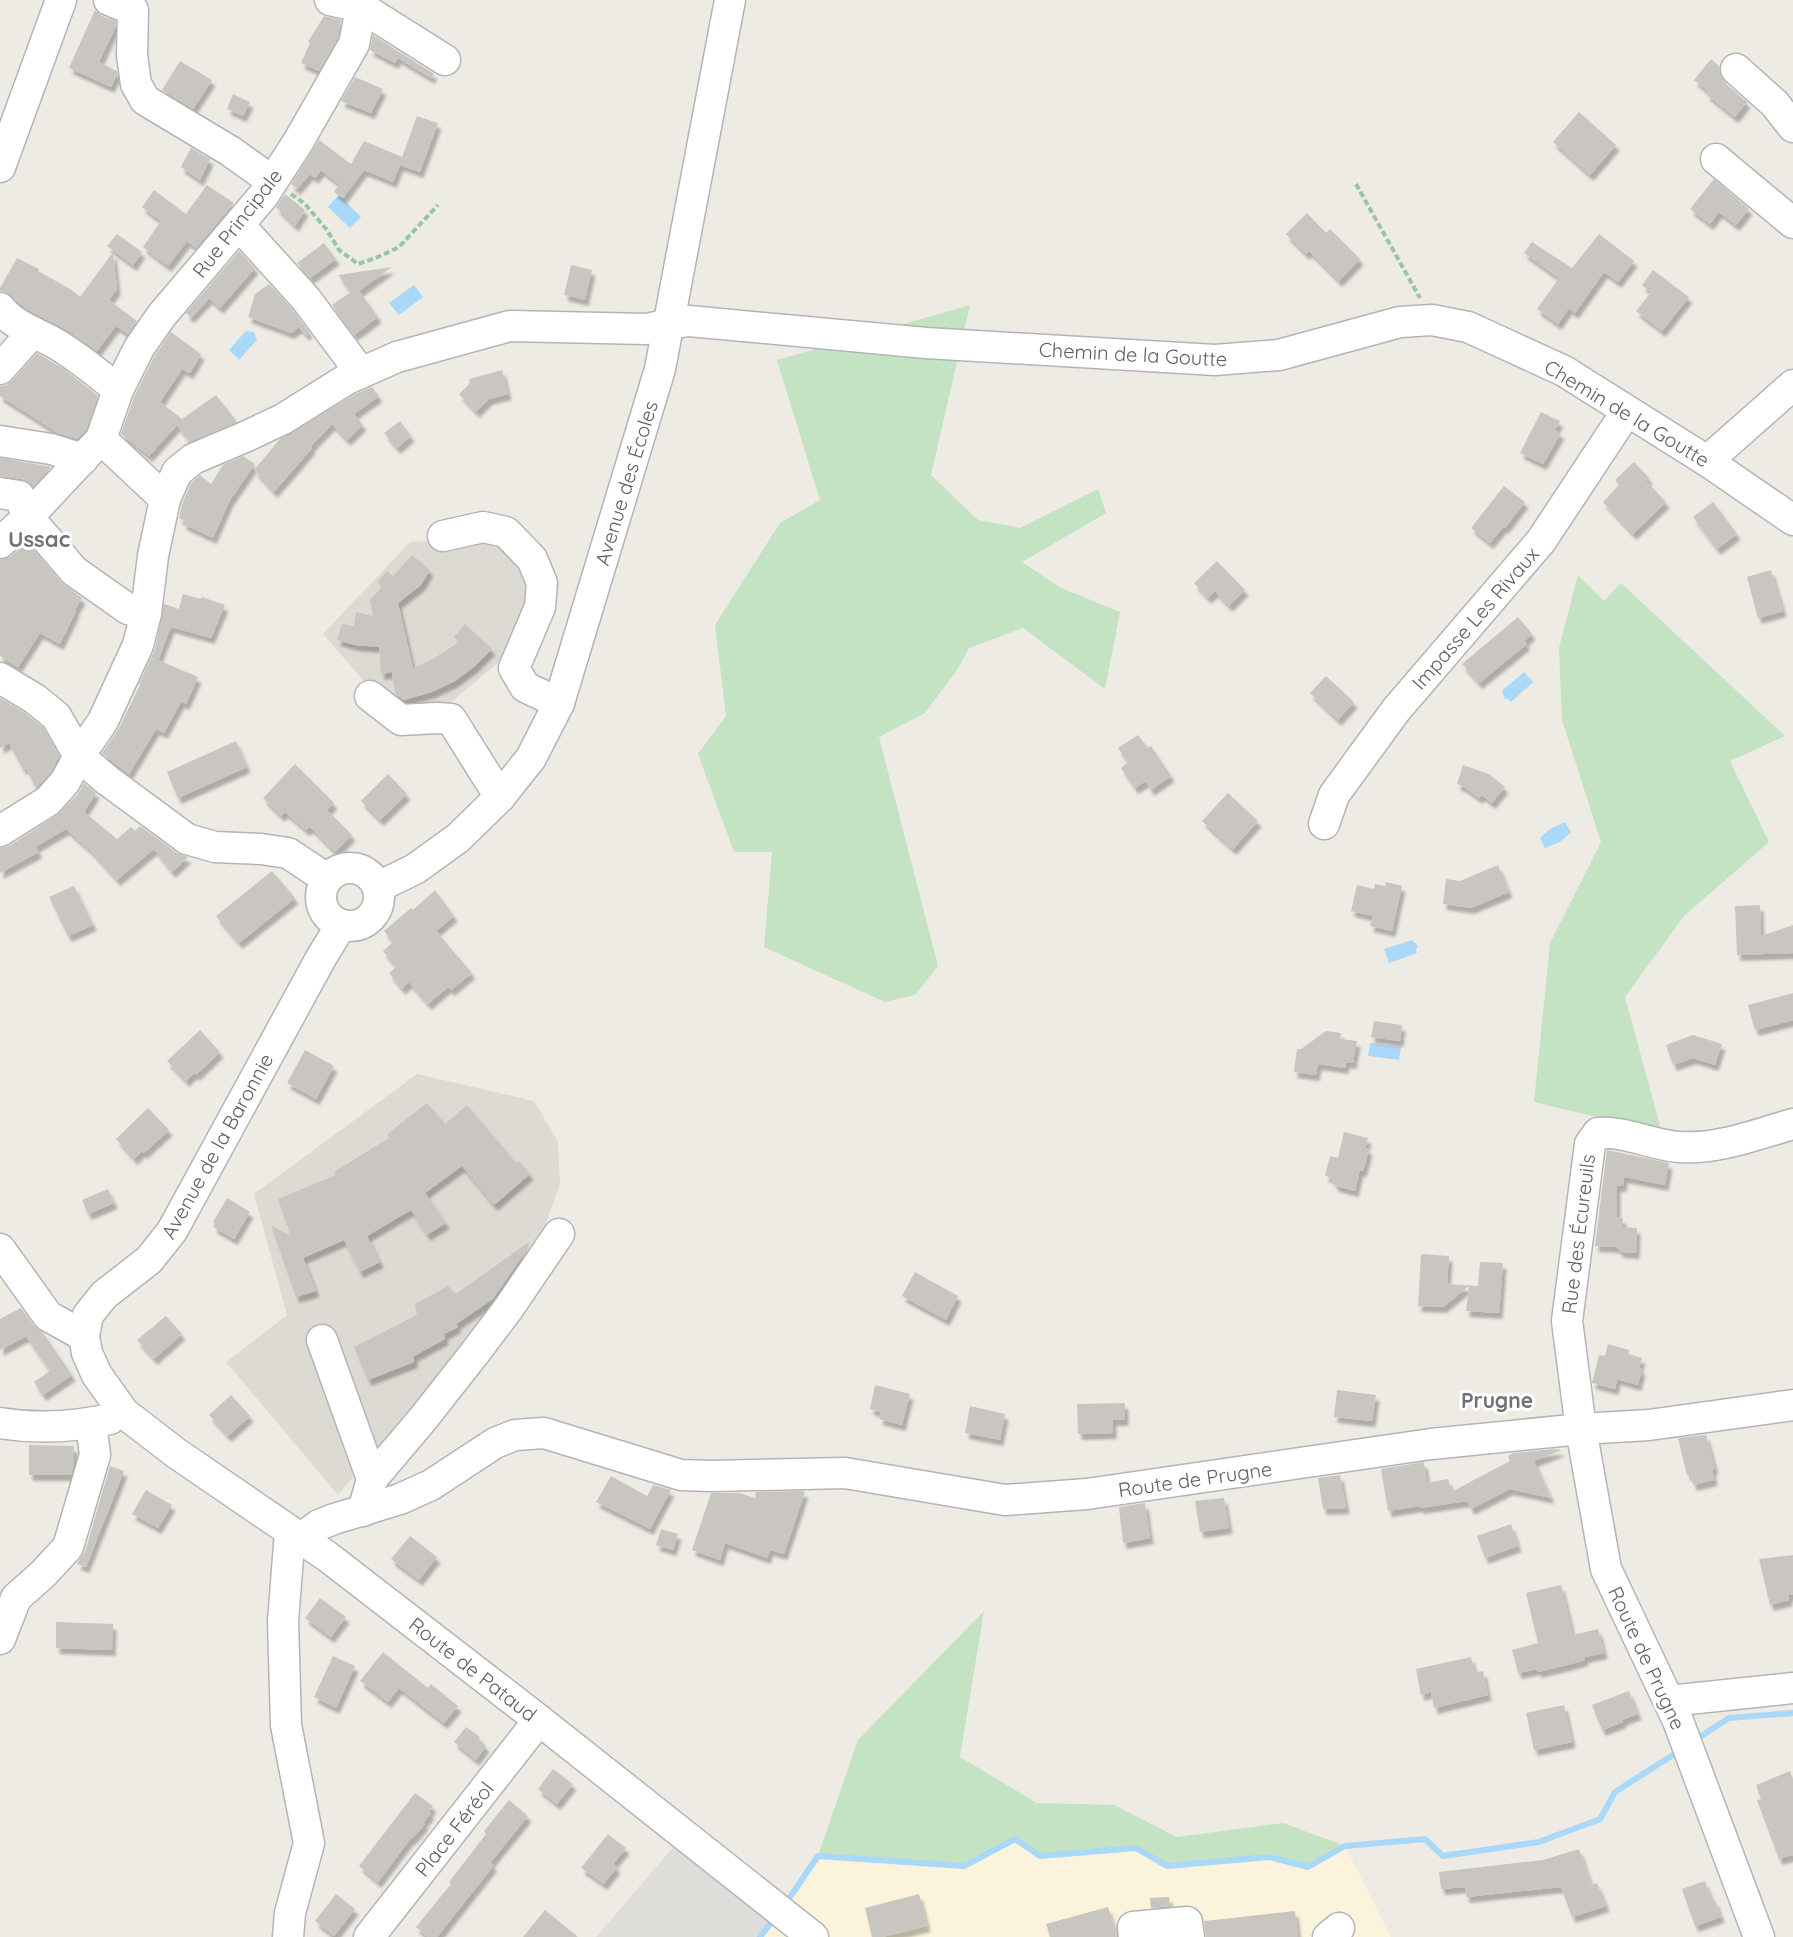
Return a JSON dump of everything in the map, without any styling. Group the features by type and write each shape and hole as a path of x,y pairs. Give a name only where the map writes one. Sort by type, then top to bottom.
{"street":[{"path":"0,167 61,0"},
{"path":"330,0 362,4 445,60"},
{"name":"Avenue des Écoles","path":"378,887 416,869 458,838 500,797 531,758 559,703 660,369 730,0"},
{"path":"127,3 136,84 145,100 230,151 273,181"},
{"name":"Rue Principale","path":"92,449 139,348 162,315 263,196 298,142 354,44 362,4"},
{"path":"1736,69 1775,104 1793,127"},
{"path":"1716,159 1793,223"},
{"path":"239,225 306,299 361,373"},
{"path":"0,308 33,333 58,345 118,390"},
{"name":"Chemin de la Goutte","path":"0,831 48,801 65,782 79,756 103,721 138,645 146,613 153,556 165,499 177,472 193,459 283,419 347,380 397,357 510,326 647,329 689,321 926,343 1215,360 1279,355 1400,322 1432,320 1468,327 1564,371 1707,461 1793,520"},
{"path":"0,369 33,333"},
{"path":"1707,461 1793,385"},
{"name":"Impasse Les Rivaux","path":"1324,824 1334,795 1396,710 1541,541 1627,411"},
{"path":"0,441 51,449 92,449 165,499"},
{"path":"0,543 28,517 92,449"},
{"path":"0,493 19,496 28,517 74,571 128,609 146,613"},
{"path":"443,536 483,527 506,532 532,559 542,583 540,607 514,668 525,687 559,703"},
{"path":"0,678 35,699 56,716 79,756 107,780 187,839 215,847 288,853 327,879"},
{"path":"370,696 401,720 451,719 500,797"},
{"path":"341,868 359,869 367,873 378,887 378,905 368,920 351,926 333,921 322,906 321,896 327,879 341,868"},
{"name":"Avenue de la Baronnie","path":"84,1336 88,1315 104,1295 149,1260 172,1231 341,925"},
{"name":"Rue des Écureuils","path":"1581,1429 1567,1321 1590,1144 1598,1133 1613,1132 1679,1147 1710,1146 1793,1125"},
{"path":"363,1510 372,1479 474,1354 559,1234"},
{"path":"0,1249 48,1316 84,1336 87,1353 97,1375 124,1413 114,1418 91,1423 18,1426 0,1423"},
{"path":"322,1340 372,1479"},
{"path":"1581,1429 1649,1425 1793,1406"},
{"name":"Route de Pataud","path":"124,1413 176,1453 328,1557 539,1720 813,1937"},
{"path":"0,1639 16,1598 68,1547 94,1455 91,1423"},
{"name":"Route de Prugne","path":"295,1536 363,1510 400,1499 431,1485 495,1443 515,1435 544,1433 681,1475 845,1473 1005,1500 1087,1494 1415,1446 1581,1429 1606,1569 1669,1701 1759,1937"},
{"path":"288,1937 290,1913 309,1843 286,1725 283,1621 295,1536"},
{"path":"1669,1701 1793,1688"},
{"name":"Place Féréol","path":"369,1937 539,1720"},
{"path":"1134,1937 1133,1927 1187,1922 1189,1937"}],"path":[{"path":"273,181 305,204 327,230 339,250 358,264 399,247 438,205"},
{"path":"1356,184 1432,320"}],"shaded area":[{"path":"493,538 535,585 512,651 449,704 408,716 377,696 323,634 410,542"},
{"path":"417,1074 534,1101 558,1142 560,1184 531,1264 338,1495 226,1362 287,1315 254,1194"},
{"path":"692,1825 789,1899 760,1937 596,1937"},
{"path":"1015,1839 1040,1856 1136,1848 1167,1866 1269,1857 1308,1867 1345,1846 1391,1937 760,1937 818,1856 964,1866"}],"green space":[{"path":"970,305 931,475 978,520 1020,528 1098,489 1106,513 1022,562 1061,588 1120,612 1105,689 1023,628 969,648 957,670 925,713 879,737 938,966 915,995 885,1002 764,947 772,852 734,852 698,754 726,716 715,625 780,523 820,500 777,360"},
{"path":"1578,575 1604,601 1621,583 1785,736 1730,761 1769,842 1684,916 1625,997 1662,1133 1534,1102 1550,943 1601,842 1562,720 1559,648"},
{"path":"984,1611 960,1757 1037,1803 1114,1805 1177,1837 1283,1823 1345,1846 1308,1867 1269,1857 1167,1866 1136,1848 1040,1856 1015,1839 964,1866 818,1856 858,1740"}],"water":[{"path":"339,195 361,217 350,228 328,207"},
{"path":"414,285 423,297 399,315 389,303"},
{"path":"246,331 254,332 257,340 239,360 229,350"},
{"path":"1524,672 1533,682 1511,702 1505,699 1502,691"},
{"path":"1565,822 1571,832 1560,842 1545,848 1540,838 1550,829"},
{"path":"1412,940 1418,946 1417,953 1389,963 1384,949"},
{"path":"1370,1043 1401,1047 1399,1060 1368,1056"}],"building":[{"path":"95,10 102,16 116,21 99,62 117,71 111,87 69,68"},
{"path":"324,16 341,20 338,38 319,71 301,63 310,43 308,42"},
{"path":"373,35 434,74 431,78 398,58 395,63 370,50"},
{"path":"1711,59 1719,66 1724,82 1747,102 1735,117 1706,94 1709,92 1694,80"},
{"path":"180,61 212,80 193,109 162,90"},
{"path":"355,77 383,89 371,113 341,101"},
{"path":"233,94 250,102 243,116 227,109"},
{"path":"1579,112 1616,145 1590,175 1553,142"},
{"path":"417,116 438,123 420,172 400,165 393,182 364,170 343,198 334,192 339,184 321,170 315,178 310,174 297,189 291,184 319,140 351,164 364,141 402,157"},
{"path":"191,148 210,159 200,180 181,167"},
{"path":"1714,179 1749,209 1736,225 1719,212 1710,224 1690,209"},
{"path":"207,185 234,203 196,248 187,241 168,266 143,247 161,221 142,207 154,190 186,214"},
{"path":"285,194 305,210 295,226 276,207"},
{"path":"1307,213 1326,233 1330,229 1360,259 1339,281 1309,251 1306,254 1286,234"},
{"path":"117,234 142,252 133,265 107,246"},
{"path":"1599,234 1634,261 1618,282 1604,272 1575,313 1569,308 1558,324 1537,309 1559,278 1524,253 1532,242 1572,268"},
{"path":"324,243 336,259 310,278 297,263"},
{"path":"239,251 255,268 220,308 209,298 191,317 186,313"},
{"path":"113,252 117,289 109,300 137,321 128,334 116,326 97,351 67,330 28,310 6,292 0,291 17,258 39,269 38,271 80,297"},
{"path":"571,265 592,270 585,300 564,295"},
{"path":"392,267 359,291 378,317 354,335 332,305 351,292 338,275"},
{"path":"1653,270 1689,297 1662,331 1636,311 1651,292 1642,285"},
{"path":"269,284 309,332 306,335 299,327 291,333 248,317 255,294"},
{"path":"171,332 201,354 190,373 182,369 160,402 182,419 216,395 237,422 190,442 177,425 149,456 121,434 134,397 154,357"},
{"path":"37,353 64,369 98,396 86,430 77,439 58,433 0,396 0,386 12,381"},
{"path":"502,370 508,394 489,399 476,412 459,394 470,383 469,379"},
{"path":"372,387 379,396 354,414 363,425 347,440 332,424 274,492 254,470 279,440 355,394"},
{"path":"1541,412 1560,421 1555,430 1561,433 1543,464 1520,453"},
{"path":"400,421 411,436 397,448 384,433"},
{"path":"243,456 255,464 230,500 213,538 183,524 184,520 179,518 191,483 200,475 211,484 223,465"},
{"path":"0,458 51,467 33,487 22,479 0,476"},
{"path":"1634,462 1649,478 1646,481 1666,502 1633,534 1603,502 1619,485 1615,480"},
{"path":"1504,486 1525,502 1490,543 1471,528"},
{"path":"1713,502 1737,534 1717,549 1693,517"},
{"path":"25,543 29,544 61,582 82,598 60,644 40,633 18,667 0,656 0,560 11,556"},
{"path":"412,555 430,570 421,585 398,603 413,668 431,660 459,642 454,637 465,624 492,649 455,681 432,692 404,700 395,693 392,672 381,674 379,647 355,645 337,640 342,624 354,626 356,612 373,616 370,600 382,587 377,582 387,571 393,576"},
{"path":"1217,561 1245,590 1229,606 1215,591 1208,598 1194,583"},
{"path":"1771,570 1783,611 1758,618 1747,577"},
{"path":"183,594 201,599 202,597 225,605 211,638 171,627 158,660 198,677 186,704 181,702 164,733 156,729 129,774 102,753 119,728 155,649 164,604 179,609"},
{"path":"1518,617 1532,634 1524,641 1527,644 1479,683 1462,664"},
{"path":"1326,676 1354,702 1338,720 1310,693"},
{"path":"0,698 43,727 59,756 51,772 36,788 9,743 0,748"},
{"path":"1138,735 1148,748 1151,746 1171,776 1151,790 1146,781 1135,788 1121,768 1128,762 1118,748"},
{"path":"236,741 247,767 178,798 167,772"},
{"path":"295,764 334,803 327,810 352,835 335,852 310,827 306,830 285,812 281,816 263,798"},
{"path":"1463,765 1489,774 1505,787 1492,803 1482,795 1479,798 1457,784"},
{"path":"388,774 407,794 380,820 361,801"},
{"path":"84,783 96,793 84,812 117,839 131,827 135,831 140,826 177,853 188,857 172,872 154,849 117,880 91,851 66,829 35,847 39,852 0,873 0,848 9,846 57,815 78,794"},
{"path":"1228,793 1258,821 1233,849 1202,821"},
{"path":"1498,865 1509,892 1471,908 1443,904 1446,879 1460,881"},
{"path":"272,871 295,898 239,943 216,916"},
{"path":"1386,882 1402,886 1392,931 1370,926 1373,916 1351,911 1357,885 1374,889 1375,884 1385,886"},
{"path":"74,886 93,925 68,936 49,897"},
{"path":"435,890 454,916 436,931 472,973 451,990 448,987 428,1004 409,982 402,989 389,973 396,967 383,951 393,942 384,931 411,908 413,910"},
{"path":"1760,905 1761,936 1793,925 1793,953 1737,955 1735,906"},
{"path":"1793,993 1793,1020 1755,1030 1748,1005"},
{"path":"1374,1021 1402,1025 1400,1041 1371,1037"},
{"path":"200,1030 220,1052 196,1075 194,1073 186,1081 167,1061"},
{"path":"1326,1031 1341,1033 1340,1039 1357,1041 1353,1063 1346,1062 1345,1068 1318,1064 1316,1075 1294,1072 1297,1049 1301,1049"},
{"path":"1693,1035 1722,1044 1715,1065 1693,1058 1673,1065 1666,1045"},
{"path":"305,1050 334,1066 316,1099 287,1083"},
{"path":"427,1103 445,1124 467,1105 516,1163 519,1161 530,1174 494,1205 462,1166 425,1193 446,1223 427,1235 411,1210 367,1236 380,1262 360,1272 344,1240 303,1258 316,1291 296,1297 271,1225 291,1236 278,1199 336,1175 334,1172 389,1138 387,1134"},
{"path":"148,1108 169,1130 134,1159 116,1139"},
{"path":"1344,1132 1368,1138 1365,1148 1369,1149 1363,1171 1360,1170 1355,1191 1336,1186 1330,1177 1325,1176 1330,1156 1338,1158"},
{"path":"1607,1150 1669,1163 1665,1185 1624,1177 1623,1186 1617,1186 1617,1217 1623,1218 1622,1227 1637,1228 1636,1253 1621,1252 1616,1247 1595,1246"},
{"path":"108,1189 114,1203 88,1214 82,1200"},
{"path":"227,1198 250,1212 234,1239 213,1227 215,1223 213,1222"},
{"path":"529,1242 528,1248 493,1299 456,1324 458,1327 444,1334 445,1339 414,1356 414,1362 368,1380 354,1347 417,1315 415,1304 448,1286 456,1294"},
{"path":"1421,1254 1449,1256 1447,1284 1478,1286 1480,1262 1503,1263 1499,1313 1466,1311 1469,1286 1443,1307 1418,1306"},
{"path":"915,1272 958,1296 946,1320 902,1296"},
{"path":"21,1308 34,1326 43,1333 72,1375 43,1395 34,1382 50,1371 26,1336 0,1350 0,1319"},
{"path":"166,1316 182,1334 154,1359 137,1340"},
{"path":"1608,1344 1629,1350 1628,1354 1642,1358 1638,1385 1617,1379 1615,1389 1592,1383 1599,1355 1605,1356"},
{"path":"875,1385 910,1394 902,1425 879,1419 881,1412 870,1409"},
{"path":"1337,1390 1376,1395 1372,1421 1334,1417"},
{"path":"231,1395 250,1416 228,1436 209,1415"},
{"path":"1125,1403 1125,1420 1113,1420 1113,1433 1078,1434 1077,1404"},
{"path":"970,1406 1005,1414 1000,1440 965,1433"},
{"path":"1706,1435 1715,1469 1712,1469 1714,1480 1693,1485 1691,1475 1687,1475 1678,1438"},
{"path":"29,1445 74,1446 71,1475 29,1475"},
{"path":"1562,1450 1534,1461 1551,1498 1510,1489 1471,1509 1467,1501 1388,1511 1381,1469 1424,1462 1427,1483 1448,1479 1451,1492 1510,1461 1508,1456 1513,1453"},
{"path":"110,1466 124,1471 86,1567 77,1564 85,1552"},
{"path":"1340,1475 1346,1508 1323,1509 1318,1478"},
{"path":"611,1476 647,1496 653,1485 671,1490 650,1529 596,1502"},
{"path":"146,1490 172,1505 158,1528 132,1514"},
{"path":"756,1492 805,1492 784,1554 770,1550 767,1558 725,1543 720,1560 692,1550 711,1493 740,1493 755,1498"},
{"path":"1224,1498 1229,1528 1200,1532 1195,1501"},
{"path":"1145,1503 1150,1538 1123,1543 1119,1507"},
{"path":"1511,1524 1518,1546 1485,1558 1477,1536"},
{"path":"661,1529 678,1534 673,1550 656,1545"},
{"path":"410,1536 437,1557 419,1580 391,1559"},
{"path":"1793,1555 1793,1594 1789,1595 1789,1600 1770,1605 1759,1559"},
{"path":"1561,1585 1573,1635 1598,1629 1604,1653 1538,1672 1537,1669 1518,1673 1512,1650 1538,1643 1526,1593"},
{"path":"320,1598 346,1617 331,1637 305,1618"},
{"path":"56,1622 113,1624 112,1650 56,1648"},
{"path":"383,1652 428,1688 431,1684 458,1706 444,1723 399,1688 388,1702 360,1681"},
{"path":"333,1656 355,1666 336,1708 314,1697"},
{"path":"1471,1657 1475,1673 1483,1671 1488,1695 1434,1708 1431,1692 1421,1695 1416,1669"},
{"path":"1629,1691 1638,1714 1602,1730 1592,1705"},
{"path":"1564,1705 1572,1742 1534,1750 1526,1713"},
{"path":"466,1727 480,1737 478,1739 486,1746 476,1760 454,1742"},
{"path":"553,1769 573,1784 557,1804 538,1789"},
{"path":"1790,1771 1793,1780 1793,1855 1779,1859 1757,1800 1761,1799 1756,1785"},
{"path":"415,1793 433,1806 429,1811 431,1813 423,1823 425,1824 411,1838 378,1882 359,1866"},
{"path":"509,1800 528,1816 490,1863 494,1865 437,1937 428,1937 416,1927 451,1884 449,1882 486,1834 484,1831"},
{"path":"608,1834 626,1848 613,1864 617,1867 604,1884 581,1868"},
{"path":"1579,1849 1591,1885 1597,1883 1606,1906 1572,1917 1561,1887 1466,1897 1465,1887 1441,1889 1439,1872 1543,1860"},
{"path":"1705,1881 1712,1902 1715,1900 1721,1917 1695,1926 1682,1889"},
{"path":"336,1894 355,1909 334,1936 315,1921"},
{"path":"919,1894 927,1926 882,1937 872,1937 865,1908"},
{"path":"1169,1897 1170,1906 1151,1908 1150,1898"},
{"path":"1108,1907 1117,1937 1050,1937 1046,1924"},
{"path":"545,1910 578,1937 523,1937"},
{"path":"1295,1911 1298,1937 1206,1937 1204,1921"}],"waterway":[{"path":"1695,1740 1729,1718 1793,1713"},
{"path":"786,1903 818,1856 964,1866 1015,1839 1040,1856 1136,1848 1167,1866 1269,1857 1308,1867 1345,1846 1425,1839 1443,1856 1539,1842 1600,1819 1615,1792 1679,1751"},
{"path":"760,1937 776,1916"}],"district":[{"name":"Ussac","path":"39,539"},
{"name":"Prugne","path":"1497,1400"}]}
